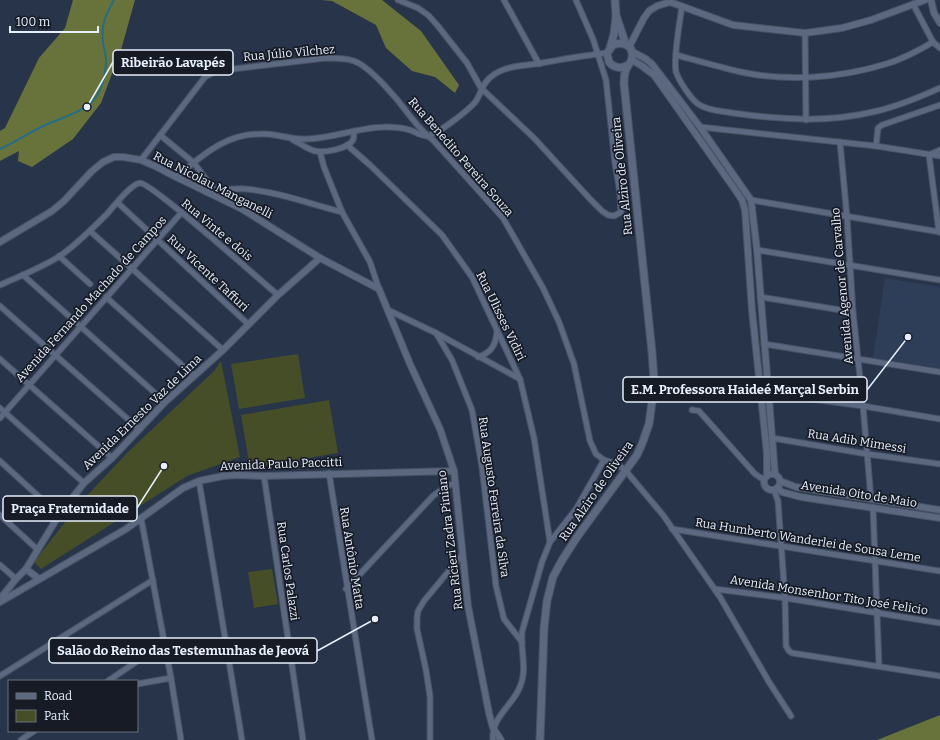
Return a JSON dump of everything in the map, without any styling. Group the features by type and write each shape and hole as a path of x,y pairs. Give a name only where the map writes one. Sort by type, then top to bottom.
{"main road":[{"name":"Rua Alziro de Oliveira","path":"615,0 616,15 614,34 607,58 624,84"},
{"name":"Rua Alziro de Oliveira","path":"540,740 544,628 547,601 553,577 560,562 577,537 637,455 649,424 654,380 624,84 625,74 630,62 629,47 616,15"},
{"path":"608,51 617,43 629,47"},
{"path":"612,65 620,68 630,62"}],"street":[{"path":"398,0 418,8 428,15 456,47 481,88 534,138 602,211 608,215 614,216 621,212 620,193 606,85 598,54 576,0"},
{"path":"504,0 539,64"},
{"path":"925,0 871,20 842,28 806,33 733,25 670,2 657,6 649,11 629,47 652,64 700,127 751,200 757,250 775,474 780,481 775,489 778,501 785,598 786,646 790,652 940,676"},
{"path":"931,0 934,13 940,23"},
{"path":"912,4 933,42 940,48"},
{"path":"682,6 676,55 676,71 692,99 702,107 765,118 825,120 877,111 940,88"},
{"path":"806,33 806,120"},
{"path":"676,55 742,72 764,76 805,77 844,74 887,64 910,55 933,42"},
{"path":"176,178 214,147 226,140 237,137 266,134 288,138 308,139 386,127 408,130 427,136 445,127 476,101 481,88 492,75 513,67 539,64 608,51"},
{"name":"Rua Júlio Vilchez","path":"160,135 205,77 216,71 326,58 348,59 363,66"},
{"path":"630,62 642,66 654,75 742,200 745,210 753,323 767,454 765,478"},
{"name":"Rua Benedito Pereira Souza","path":"363,66 385,86 427,136 433,140 503,218 543,288 559,322 574,364 592,445 596,454 604,460 616,464 626,470 663,515 715,588 769,682 791,716"},
{"path":"876,146 878,128 882,125 940,105"},
{"path":"700,127 876,146 940,156"},
{"path":"288,138 301,143 311,150 320,152 341,148 347,145 354,139 354,131"},
{"path":"141,160 160,135 194,163 215,191"},
{"path":"301,143 308,139"},
{"name":"Avenida Agenor de Carvalho","path":"840,142 847,217 853,312 871,499"},
{"name":"Rua Ulisses Vidiri","path":"347,145 370,165 442,236 472,277 520,379 534,438 550,542"},
{"path":"929,155 940,150"},
{"name":"Rua Ricieri Zadra Piniano","path":"320,152 324,167 342,212 370,262 379,289 410,364 440,429 454,470 462,555 470,614 489,713 493,728 501,740"},
{"path":"742,200 751,200 939,232 929,155"},
{"name":"Rua Nicolau Manganelli","path":"0,242 52,211 103,162 114,157 141,160 242,209 320,258 379,289"},
{"name":"Rua Vinte e dois","path":"118,203 133,186 140,183 147,186 182,212 278,295"},
{"path":"206,192 241,189 264,192 342,212"},
{"path":"0,285 59,256 90,231 118,203"},
{"name":"Rua Vicente Taffuri","path":"118,203 248,324"},
{"name":"Avenida Fernando Machado de Campos","path":"0,418 182,212"},
{"path":"90,231 222,350"},
{"path":"757,250 940,280"},
{"path":"59,256 90,284"},
{"name":"Avenida Ernesto Vaz de Lima","path":"0,600 16,579 26,570 59,515 84,483 112,458 193,375 222,350 278,295 320,258"},
{"path":"23,275 165,402"},
{"path":"106,297 193,375"},
{"path":"760,297 853,312"},
{"path":"0,306 139,429"},
{"path":"388,310 436,333 520,379"},
{"path":"478,357 491,351 497,337 497,329"},
{"name":"Rua Augusto Ferreira da Silva","path":"436,333 452,360 472,410 482,467 496,586 504,619 522,642"},
{"path":"764,344 940,372"},
{"path":"0,359 112,458"},
{"path":"768,392 940,419"},
{"path":"0,408 84,483"},
{"path":"692,410 699,411 755,474 765,478 775,474"},
{"name":"Rua Adib Mimessi","path":"772,438 867,454 940,464"},
{"path":"493,740 493,728 501,713 507,707 518,690 522,678 525,667 522,642 524,624 542,562 550,542 576,509 604,460"},
{"path":"0,461 59,515"},
{"name":"Avenida Paulo Paccitti","path":"0,600 126,530 183,488 199,481 237,475 264,476 454,470"},
{"name":"Rua Antônio Matta","path":"329,473 346,589 372,740"},
{"name":"Rua Carlos Palazzi","path":"264,476 303,740"},
{"name":"Avenida Oito de Maio","path":"765,478 764,483 766,488 775,489 788,494 940,518"},
{"path":"199,481 242,740"},
{"name":"Avenida Oito de Maio","path":"780,481 796,486 940,510"},
{"path":"346,589 433,496 446,487 456,483"},
{"path":"873,507 879,666"},
{"path":"0,516 38,550"},
{"path":"141,518 181,740"},
{"name":"Rua Humberto Wanderlei de Sousa Leme","path":"672,529 940,571"},
{"path":"430,740 430,696 416,618 424,601 462,555"},
{"path":"0,565 16,579"},
{"path":"26,570 39,579"},
{"path":"0,676 153,580"},
{"name":"Avenida Monsenhor Tito José Felicio","path":"715,588 940,623"},
{"path":"109,680 164,643"},
{"path":"138,684 171,678"},
{"path":"21,740 33,732"}],"shaded area":[{"path":"885,278 940,287 940,368 873,358"}],"green space":[{"path":"73,0 135,0 121,50 101,103 73,139 32,167 18,161 19,151 0,161 0,131 5,128 39,58 65,28"},
{"path":"321,0 382,0 421,31 459,85 455,93 435,77 412,71 386,48 376,25 332,1"},
{"path":"298,354 305,398 239,409 231,364"},
{"path":"221,361 240,457 187,476 41,569 34,562 80,503 128,452 214,371"},
{"path":"329,400 338,453 250,468 241,415"},
{"path":"272,569 278,604 254,608 248,572"},
{"path":"940,715 940,740 877,740"}],"waterway":[{"path":"0,149 41,127 77,112 94,99 100,90 104,77 106,61 103,43 103,25 114,0"}],"place":[{"name":"Ribeirão Lavapés","path":"87,107"},
{"name":"E.M. Professora Haideé Marçal Serbin","path":"908,337"},
{"name":"Praça Fraternidade","path":"164,466"},
{"name":"Salão do Reino das Testemunhas de Jeová","path":"375,619"}]}
